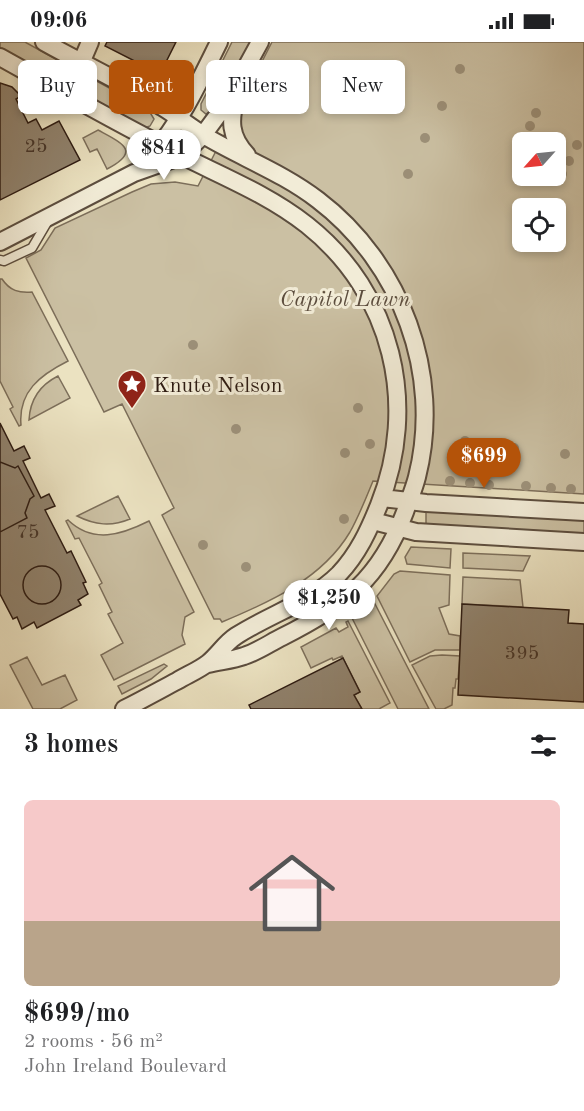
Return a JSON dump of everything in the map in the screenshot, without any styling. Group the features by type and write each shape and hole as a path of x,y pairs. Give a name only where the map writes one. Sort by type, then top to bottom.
{"street":[{"path":"44,42 76,60"},
{"path":"82,60 90,42"},
{"path":"134,173 160,145 194,92 219,42"},
{"path":"251,60 260,42"},
{"path":"0,57 18,67"},
{"path":"97,72 178,117 203,135 303,189 333,213 373,256 396,292 415,343 422,372 424,400 422,448 417,478 398,529 380,563 360,586 334,609 245,656 207,664"},
{"path":"97,111 160,145 267,198 309,227 342,259 372,305 389,351 398,394 399,416 395,453 382,498 361,545 339,574 320,590 234,637 207,664 124,709"},
{"path":"0,242 134,173 182,156 203,135 219,114"},
{"path":"232,114 232,129 237,145 254,162"},
{"path":"382,498 426,503 584,512"},
{"path":"373,521 416,532 584,542"}],"lane":[{"path":"0,260 4,261 32,248 52,215"}],"green space":[{"path":"0,42 25,42 58,60 19,60 0,50"},
{"path":"232,42 251,42 241,60 223,60"},
{"name":"Capitol Lawn","path":"272,42 584,42 584,494 373,481 350,532 325,563 310,576 276,597 222,622 220,619 214,619 162,515 174,508 122,404 104,412 26,258 41,250 55,228 151,184 175,182 198,186 235,114 309,114 309,60 263,60"},
{"path":"97,81 109,88 109,109 97,103"},
{"path":"206,94 206,114 201,110"},
{"path":"118,114 151,114 154,119 150,126 145,128"},
{"path":"98,130 121,143 126,152 118,163 107,169 97,149 90,152 83,138"},
{"path":"0,279 15,290 32,292 68,361 48,372 33,386 23,403 19,426 10,409 13,407 0,381"},
{"path":"58,376 70,398 29,420 31,406 37,394"},
{"path":"118,496 130,519 103,524 77,516"},
{"path":"426,510 584,519 584,535 426,526"},
{"path":"68,520 78,528 97,535 118,533 149,521 194,612 185,617 182,635 185,644 114,680 101,655 123,643 108,614 112,612 99,585 102,583 79,538 75,539 66,521"},
{"path":"411,547 451,549 450,568 407,564 405,557"},
{"path":"463,553 530,556 523,571 463,568"},
{"path":"400,571 450,575 449,605 439,608 449,634 460,636 460,650 435,650 410,662 377,596 394,574"},
{"path":"463,577 520,580 523,607 462,604"},
{"path":"373,600 429,709 398,709 352,618"},
{"path":"348,621 390,703 379,709 362,709 354,695 360,692 342,656 311,668 301,647 336,628 339,632 348,627 346,622"},
{"path":"430,656 460,656 458,679 453,688 452,705 444,709 436,709 412,665"},
{"path":"27,657 42,685 65,675 77,700 60,709 33,709 10,665"},
{"path":"164,664 167,666 151,679 122,694 118,686"}],"building":[{"path":"107,42 176,42 167,60 132,60 105,46"},
{"path":"0,83 12,87 18,93 16,99 18,114 24,114 28,123 36,119 42,130 59,121 80,160 0,200"},
{"path":"0,423 14,451 24,446 30,458 23,461 41,498 49,494 55,506 45,510 67,553 71,551 86,582 83,583 88,594 78,600 81,605 37,628 34,622 22,629 17,617 13,619 0,594"},
{"path":"0,462 15,468 18,466 34,496 30,499 25,513 27,518 0,532"},
{"path":"42,566 55,572 61,585 55,598 42,604 29,598 23,585 29,572"},
{"path":"462,604 569,610 568,623 584,624 584,702 458,695"},
{"path":"343,658 360,692 354,695 362,709 251,709 249,705"}],"place":[{"name":"Knute Nelson","path":"132,410"}]}
